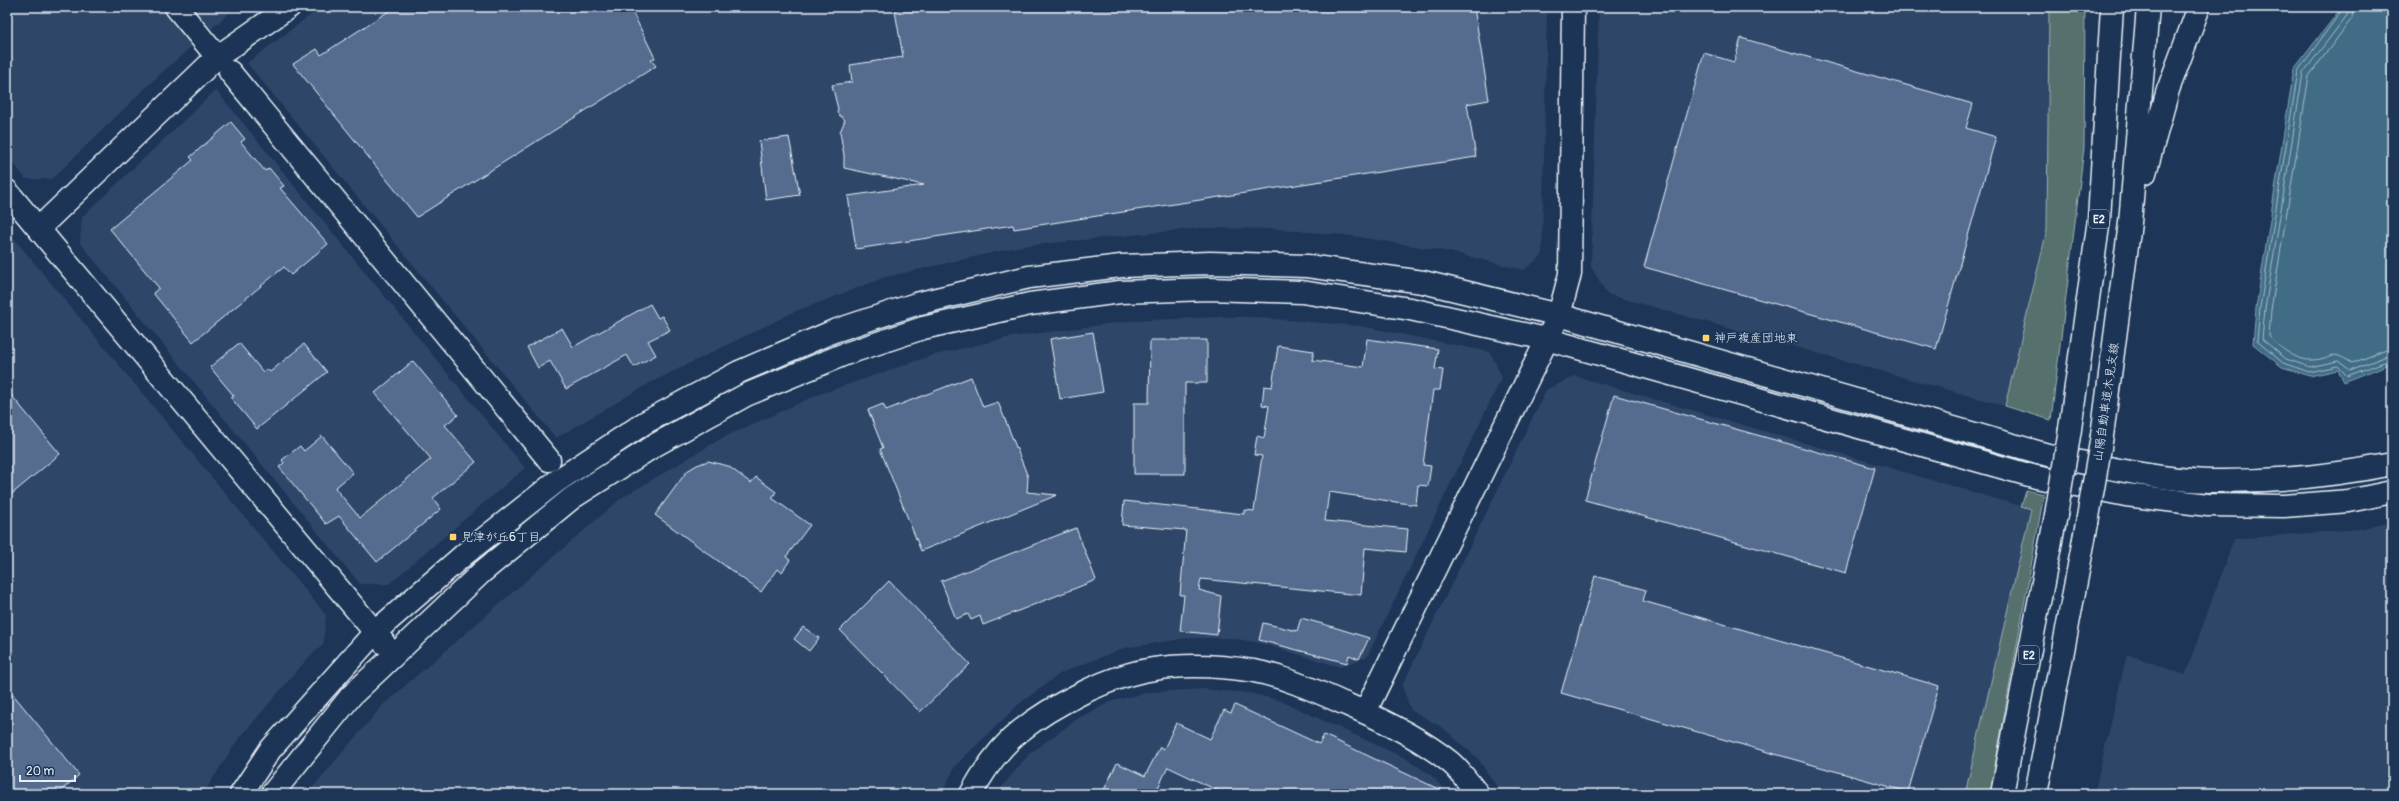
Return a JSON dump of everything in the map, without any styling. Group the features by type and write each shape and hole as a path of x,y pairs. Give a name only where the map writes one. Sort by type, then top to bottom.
{"main road":[{"path":"176,7 549,460"},
{"path":"39,228 289,7"},
{"path":"1365,712 1559,314 1570,274 1573,7"},
{"name":"山陽自動車道木見支線","path":"2036,794 2102,436 2130,224 2148,7"},
{"path":"2130,224 2168,90 2200,7"},
{"name":"E2","path":"2002,794 2056,515 2070,429 2099,219 2111,13"},
{"path":"7,191 394,655"},
{"path":"240,794 270,750 375,632 466,553 557,481 646,422 739,372 834,331 916,304 1029,277 1121,266 1210,263 1307,266 1423,282 1559,314 2048,455 2127,472 2209,481 2284,479 2345,473 2392,464"},
{"path":"272,794 350,696 482,572 572,498 657,444 746,395 845,354 923,328 1030,304 1120,292 1209,289 1302,292 1410,309 1546,339 2036,477 2126,495 2208,505 2284,506 2349,501 2392,492"},
{"path":"971,794 984,771 1018,733 1064,702 1110,681 1154,669 1210,666 1255,672 1312,689 1365,712 1416,740 1451,763 1478,794"}],"shaded area":[{"path":"7,7 236,7 158,76 52,179 26,179 7,155"},
{"path":"321,7 1547,7 1542,256 1524,270 1450,252 1353,236 1277,229 1202,228 1022,246 886,277 794,312 650,383 556,438 247,63"},
{"path":"1599,7 2049,7 2047,230 2005,406 1607,294 1591,267"},
{"path":"216,90 525,468 389,584 360,584 80,243 82,217"},
{"path":"7,230 326,615 323,645 308,658 237,741 203,794 7,794"},
{"path":"1250,317 1361,326 1490,352 1502,377 1367,657 1340,667 1260,643 1230,638 1188,638 1125,648 1061,673 1019,704 955,766 942,794 307,794 383,705 620,499 722,438 817,395 930,356 1011,337 1130,321"},
{"path":"1575,376 2031,509 1965,794 1502,794 1478,759 1443,728 1411,710 1402,686 1546,390"},
{"path":"2392,522 2392,794 2094,794 2127,654 2185,675 2234,539 2359,529"},
{"path":"1203,689 1250,693 1281,701 1407,759 1431,775 1449,794 996,794 1029,754 1079,718 1112,701 1150,692"}],"green space":[{"path":"2049,7 2085,7 2084,148 2051,420 2005,406 2047,230"},
{"path":"2026,490 2044,494 1990,794 1965,794 2031,509 2021,506"}],"water":[{"path":"2342,7 2392,7 2392,363 2344,382 2338,370 2310,376 2282,367 2253,344 2256,308 2294,69"}],"building":[{"path":"395,7 630,7 655,58 651,60 656,66 417,217 293,64 317,49 321,55"},
{"path":"901,7 1474,7 1489,100 1467,104 1476,157 1014,229 1013,225 856,249 848,196 924,185 844,168 844,155 840,132 845,120 837,113 838,109 832,85 852,82 850,65 903,57 895,11"},
{"path":"1741,38 1973,104 1966,128 1996,137 1936,349 1644,267 1704,53 1734,62"},
{"path":"231,122 245,139 241,142 265,171 269,168 284,186 280,188 328,244 291,275 284,267 193,342 153,293 159,288 110,229 193,160 190,157"},
{"path":"789,137 800,195 766,200 759,141"},
{"path":"650,304 658,318 662,316 670,330 648,341 656,355 634,367 627,355 566,389 550,361 538,368 527,347 562,328 573,347"},
{"path":"1093,332 1103,392 1060,399 1050,339"},
{"path":"1367,339 1438,349 1435,369 1443,370 1440,390 1433,390 1423,465 1431,466 1428,486 1418,485 1416,505 1329,492 1325,521 1408,529 1406,552 1365,548 1361,595 1201,579 1199,590 1221,596 1217,635 1180,631 1184,595 1180,595 1186,530 1122,525 1124,501 1244,514 1244,510 1254,511 1262,456 1254,455 1257,436 1264,438 1269,406 1262,405 1264,386 1272,387 1278,346 1314,351 1312,360 1363,367"},
{"path":"1150,340 1207,340 1207,383 1185,383 1185,474 1134,474 1134,403 1149,403"},
{"path":"239,343 263,372 267,369 270,372 304,344 327,372 257,429 231,398 234,396 210,367"},
{"path":"413,361 458,415 445,425 476,462 433,498 441,509 377,562 339,516 326,524 279,467 284,463 282,460 300,446 304,451 322,436 353,473 335,488 360,518 431,459 375,393"},
{"path":"971,377 983,407 998,402 1028,477 1027,492 1057,495 921,551 880,449 883,448 868,410 883,404 886,410"},
{"path":"7,390 60,454 7,498"},
{"path":"1614,395 1875,468 1846,573 1585,500"},
{"path":"708,461 728,466 751,483 756,477 776,492 772,498 810,525 786,557 790,560 782,572 777,569 761,592 655,515 687,471"},
{"path":"1076,528 1096,580 983,625 980,616 971,620 968,614 956,619 941,581"},
{"path":"1595,576 1646,590 1643,601 1939,686 1908,792 1561,693"},
{"path":"889,581 970,664 920,712 840,630"},
{"path":"1301,618 1369,638 1359,659 1349,655 1347,663 1259,640 1263,623 1297,631"},
{"path":"803,627 819,638 809,651 794,639"},
{"path":"7,687 79,775 57,794 7,794"},
{"path":"1235,705 1319,744 1324,735 1449,794 1225,794 1168,767 1155,794 1102,794 1117,763 1145,776 1160,747 1164,749 1176,723 1210,739 1224,710 1231,713"}],"place":[{"name":"神戸複産団地東","path":"1706,338"},
{"name":"見津が丘6丁目","path":"453,537"}]}
